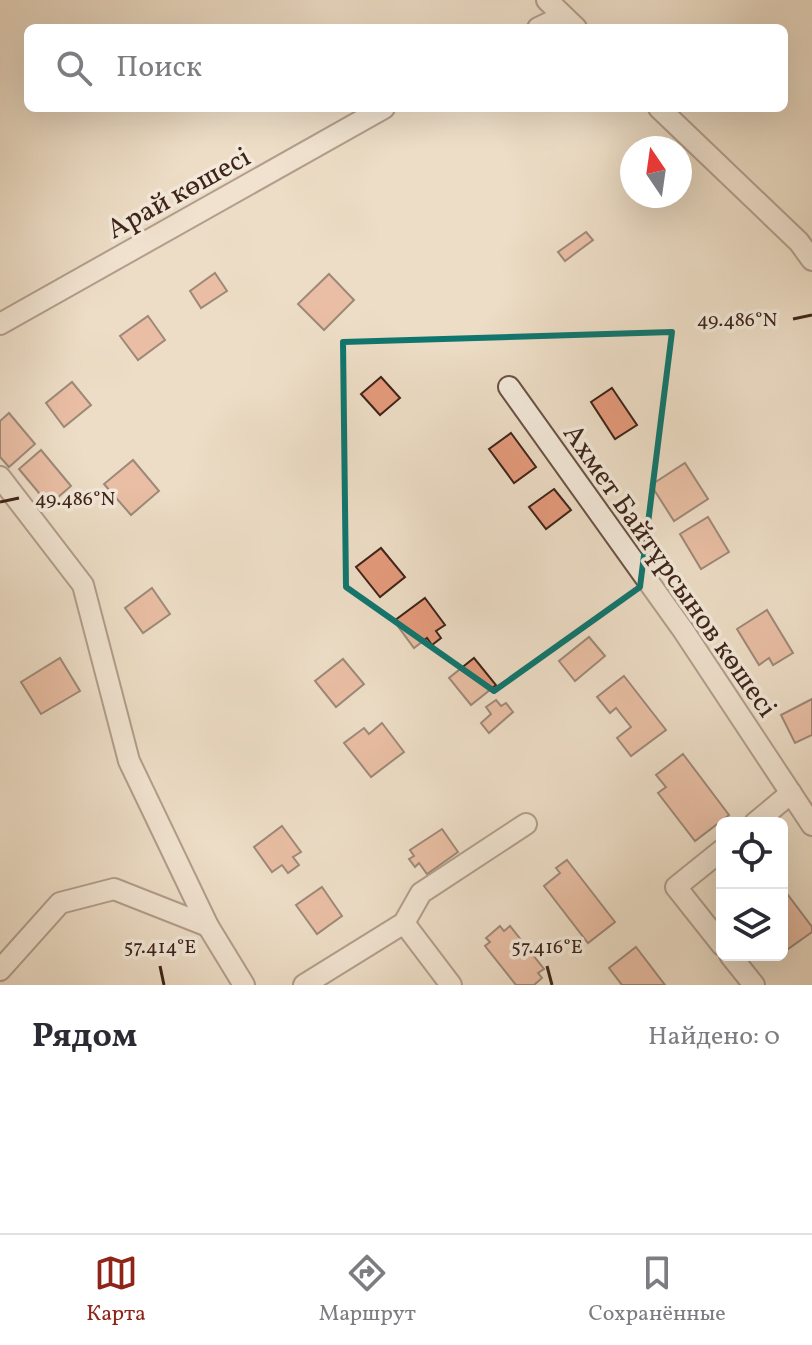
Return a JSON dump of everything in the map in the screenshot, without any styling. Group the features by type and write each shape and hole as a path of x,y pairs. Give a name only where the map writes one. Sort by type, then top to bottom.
{"street":[{"path":"547,0 570,22"},
{"name":"Арай көшесі","path":"0,324 377,112"},
{"path":"663,112 799,242 812,260"},
{"name":"Ахмет Байтұрсынов көшесі","path":"509,387 683,630 812,825"},
{"path":"0,477 83,585 129,761 208,926 244,985"},
{"path":"762,817 791,793"},
{"path":"304,985 404,923 421,893 526,824"},
{"path":"716,855 676,887 716,937"},
{"path":"0,970 60,903 114,889 208,926"},
{"path":"404,923 451,985"},
{"path":"735,961 754,985"}],"highlighted area":[{"path":"672,332 640,587 494,691 346,587 343,342"}],"building":[{"path":"586,232 593,240 565,261 558,252"},
{"path":"215,273 227,291 201,308 190,291"},
{"path":"329,274 354,300 324,330 298,304"},
{"path":"148,316 165,340 138,360 120,336"},
{"path":"381,377 400,398 380,415 361,394"},
{"path":"72,382 91,405 64,427 46,403"},
{"path":"612,388 637,425 615,439 591,402"},
{"path":"9,413 35,444 9,467 0,457 0,421"},
{"path":"511,433 536,467 514,483 489,449"},
{"path":"41,450 71,486 49,505 19,469"},
{"path":"133,460 159,491 131,515 104,484"},
{"path":"685,463 708,499 674,521 651,485"},
{"path":"554,489 571,510 546,529 529,507"},
{"path":"708,517 729,552 701,569 680,534"},
{"path":"381,548 405,577 380,597 356,567"},
{"path":"152,588 170,614 143,633 125,608"},
{"path":"425,598 445,625 436,631 441,638 432,645 427,638 414,648 394,621"},
{"path":"767,610 793,653 773,665 769,658 759,665 737,629"},
{"path":"589,637 605,656 575,681 559,661"},
{"path":"60,658 80,691 41,714 21,682"},
{"path":"474,658 496,685 471,705 449,678"},
{"path":"343,659 364,684 336,707 315,681"},
{"path":"624,676 666,730 631,756 617,738 631,727 616,708 610,713 597,697"},
{"path":"812,699 812,735 795,743 781,715"},
{"path":"496,700 501,706 506,703 513,712 489,733 481,723 491,714 486,707"},
{"path":"382,723 404,752 371,777 344,743 364,728 369,734"},
{"path":"683,754 729,815 716,817 716,825 695,841 658,793 666,787 656,775"},
{"path":"282,826 301,852 293,857 299,865 288,873 282,865 272,872 254,847"},
{"path":"442,829 458,852 427,874 419,863 415,867 409,859 414,856 410,850"},
{"path":"567,860 615,922 588,943 544,886 560,873 556,868"},
{"path":"322,887 342,916 317,934 296,905"},
{"path":"788,895 812,927 812,932 788,949"},
{"path":"500,926 504,931 510,926 544,969 538,973 542,978 534,985 516,985 485,946 490,942 486,938"},
{"path":"636,947 665,985 622,985 609,968"}]}
